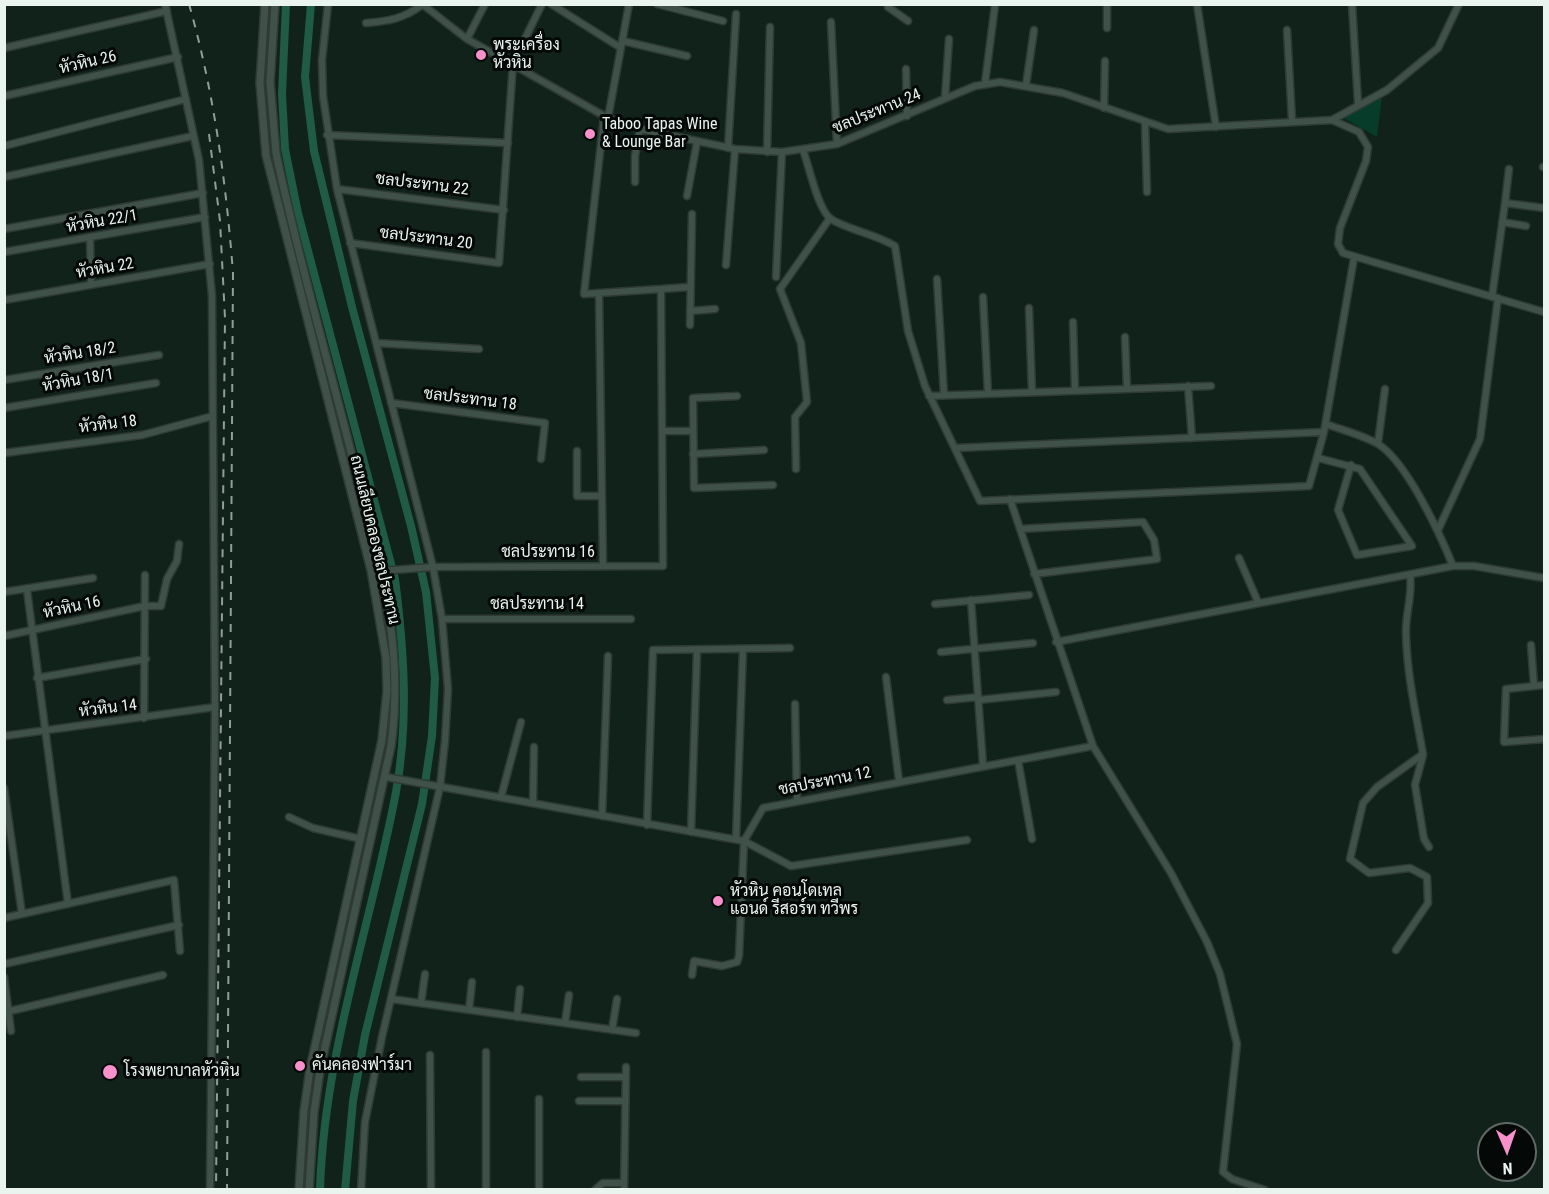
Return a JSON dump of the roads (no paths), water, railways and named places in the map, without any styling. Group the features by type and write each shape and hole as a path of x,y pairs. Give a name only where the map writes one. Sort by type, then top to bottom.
{"street":[{"name":"ถนนเลียบคลองชลประทาน","path":"265,4 260,82 266,155 371,570 386,658 387,692 382,740 310,1069 304,1111 299,1190"},
{"name":"ถนนเลียบคลองชลประทาน","path":"275,4 270,82 276,153 381,571 396,657 397,692 386,777 321,1070 314,1112 309,1190"},
{"path":"328,4 322,60 327,135 350,243 433,567 442,619 448,689 440,787 365,1122 361,1190"},
{"path":"467,39 485,4"},
{"path":"504,210 513,63 542,4"},
{"path":"551,4 622,44 687,56"},
{"path":"629,4 606,118 584,294 689,287"},
{"path":"657,4 723,21"},
{"path":"888,4 888,7 908,21"},
{"path":"1107,4 1107,28"},
{"path":"1197,4 1216,127"},
{"path":"1352,4 1358,103"},
{"path":"1332,120 1358,103 1387,90 1438,48 1459,4"},
{"path":"366,23 393,21 406,17 422,5"},
{"name":"ชลประทาน 24","path":"422,5 467,39 513,63 606,118 640,129 731,149 782,152 837,144 985,83 1011,82 1063,93 1168,129 1292,120 1332,120"},
{"path":"985,83 995,5"},
{"path":"4,48 166,8 193,135 203,193 210,264 213,416 215,706 210,1190"},
{"path":"726,265 736,14"},
{"path":"831,22 837,144"},
{"path":"767,152 770,27"},
{"path":"1026,85 1034,30"},
{"path":"1287,30 1292,120"},
{"path":"945,98 949,39"},
{"name":"หัวหิน 26","path":"4,96 178,57"},
{"path":"1104,108 1105,61"},
{"path":"906,69 907,116"},
{"path":"4,146 186,99"},
{"path":"1332,120 1359,132 1368,147 1366,161 1337,241 1343,253 1545,312"},
{"path":"1146,122 1147,192"},
{"path":"635,182 635,156 640,129"},
{"path":"4,177 193,135"},
{"path":"327,135 508,143"},
{"path":"687,196 697,142"},
{"path":"803,150 821,204 830,218 880,237 895,246 908,331 929,396 980,501 1309,486 1326,424 1354,258"},
{"path":"776,277 782,152"},
{"path":"1438,530 1480,439 1509,169"},
{"name":"ชลประทาน 22","path":"337,189 504,210"},
{"path":"4,229 203,193"},
{"path":"1505,203 1545,208"},
{"name":"ชลประทาน 20","path":"350,243 499,262 504,210"},
{"path":"690,325 692,213"},
{"name":"หัวหิน 22/1","path":"4,252 205,217"},
{"path":"796,469 795,417 807,402 801,343 780,289 830,218"},
{"path":"1502,222 1526,226"},
{"path":"90,238 91,285"},
{"name":"หัวหิน 22","path":"4,300 210,264"},
{"path":"938,279 944,395"},
{"path":"661,288 662,431 693,430"},
{"path":"599,294 603,566"},
{"path":"983,297 987,394"},
{"path":"1029,308 1032,392"},
{"path":"690,311 715,309"},
{"path":"1073,322 1075,390"},
{"path":"1125,337 1127,389"},
{"path":"376,344 479,350"},
{"name":"หัวหิน 18/2","path":"4,380 159,355"},
{"name":"หัวหิน 18/1","path":"4,408 156,383"},
{"path":"1188,386 1192,438"},
{"path":"929,396 1211,386"},
{"path":"1378,443 1386,389"},
{"path":"737,396 693,398 694,488 773,485"},
{"name":"ชลประทาน 18","path":"391,403 545,423 541,459"},
{"name":"หัวหิน 18","path":"4,453 142,435 213,416"},
{"path":"1326,424 1378,443 1388,453 1414,487 1438,530 1453,566"},
{"name":"ชลประทาน 16","path":"381,571 433,567 663,566 662,431"},
{"path":"955,448 1324,432"},
{"path":"693,454 764,450"},
{"path":"577,451 577,495 601,496"},
{"path":"1318,458 1351,465 1360,469 1412,546 1357,555 1338,510 1351,465"},
{"path":"1010,499 1056,642 1093,746 1171,873 1207,942 1220,974 1237,1044 1223,1172 1232,1179 1265,1190"},
{"path":"1020,529 1143,522 1158,552 1157,559 1034,574"},
{"path":"145,606 161,606 164,603 167,579 177,561 178,544"},
{"path":"1239,558 1258,602"},
{"path":"1056,642 1453,566 1474,566 1545,578"},
{"path":"144,717 145,574"},
{"path":"1410,575 1411,588 1406,609 1408,673 1423,754 1415,785 1424,839 1429,847"},
{"path":"4,592 93,578"},
{"path":"27,590 68,904"},
{"path":"934,604 1029,595"},
{"path":"971,600 983,765"},
{"name":"หัวหิน 16","path":"5,636 145,606"},
{"name":"ชลประทาน 14","path":"442,619 631,619"},
{"path":"4,630 5,636"},
{"path":"941,652 1033,643"},
{"path":"1531,645 1534,686"},
{"path":"647,825 653,650 790,648"},
{"path":"692,975 694,960 727,966 737,962 740,956 743,650"},
{"path":"691,832 698,651"},
{"path":"602,816 608,656"},
{"path":"37,678 146,659"},
{"path":"885,677 899,781"},
{"path":"1545,685 1506,689 1504,742 1545,739"},
{"path":"946,700 1056,692"},
{"path":"795,704 797,801"},
{"name":"หัวหิน 14","path":"4,736 215,706"},
{"path":"501,797 521,722"},
{"name":"ชลประทาน 12","path":"740,840 763,808 1093,746"},
{"path":"533,802 534,747"},
{"path":"1396,950 1428,903 1427,877 1410,868 1369,873 1350,859 1363,803 1377,787 1423,754"},
{"path":"1018,760 1032,839"},
{"path":"386,777 740,840 792,866 967,840"},
{"path":"4,788 22,914"},
{"path":"289,818 312,828 361,839"},
{"path":"4,918 174,880 180,951"},
{"path":"4,964 179,925"},
{"path":"421,1003 425,974"},
{"path":"10,1011 163,975"},
{"path":"4,977 11,1031"},
{"path":"469,1010 472,982"},
{"path":"517,1017 520,989"},
{"path":"565,1023 569,995"},
{"path":"391,999 636,1033"},
{"path":"612,1030 617,999"},
{"path":"486,1052 486,1190"},
{"path":"430,1055 431,1190"},
{"path":"595,1190 603,1183 624,1186 626,1067"},
{"path":"581,1077 626,1077"},
{"path":"539,1099 539,1190"},
{"path":"579,1101 625,1101"}],"waterway":[{"path":"286,4 282,94 285,149 298,213 395,579 404,685 403,738 396,792 339,1039 323,1139 320,1190"},
{"path":"311,4 305,77 314,151 352,307 411,526 426,592 435,678 432,736 422,804 365,1035 353,1101 345,1190"}],"railway":[{"path":"189,4 218,137 233,273 227,1190"},
{"path":"209,134 220,221 225,318 216,1190"}],"place":[{"name":"พระเครื่อง หัวหิน","path":"481,55"},
{"name":"Taboo Tapas Wine & Lounge Bar","path":"590,134"},
{"name":"หัวหิน คอนโดเทล แอนด์ รีสอร์ท ทวีพร","path":"718,901"},
{"name":"คันคลองฟาร์มา","path":"300,1066"},
{"name":"โรงพยาบาลหัวหิน","path":"110,1072"}]}
